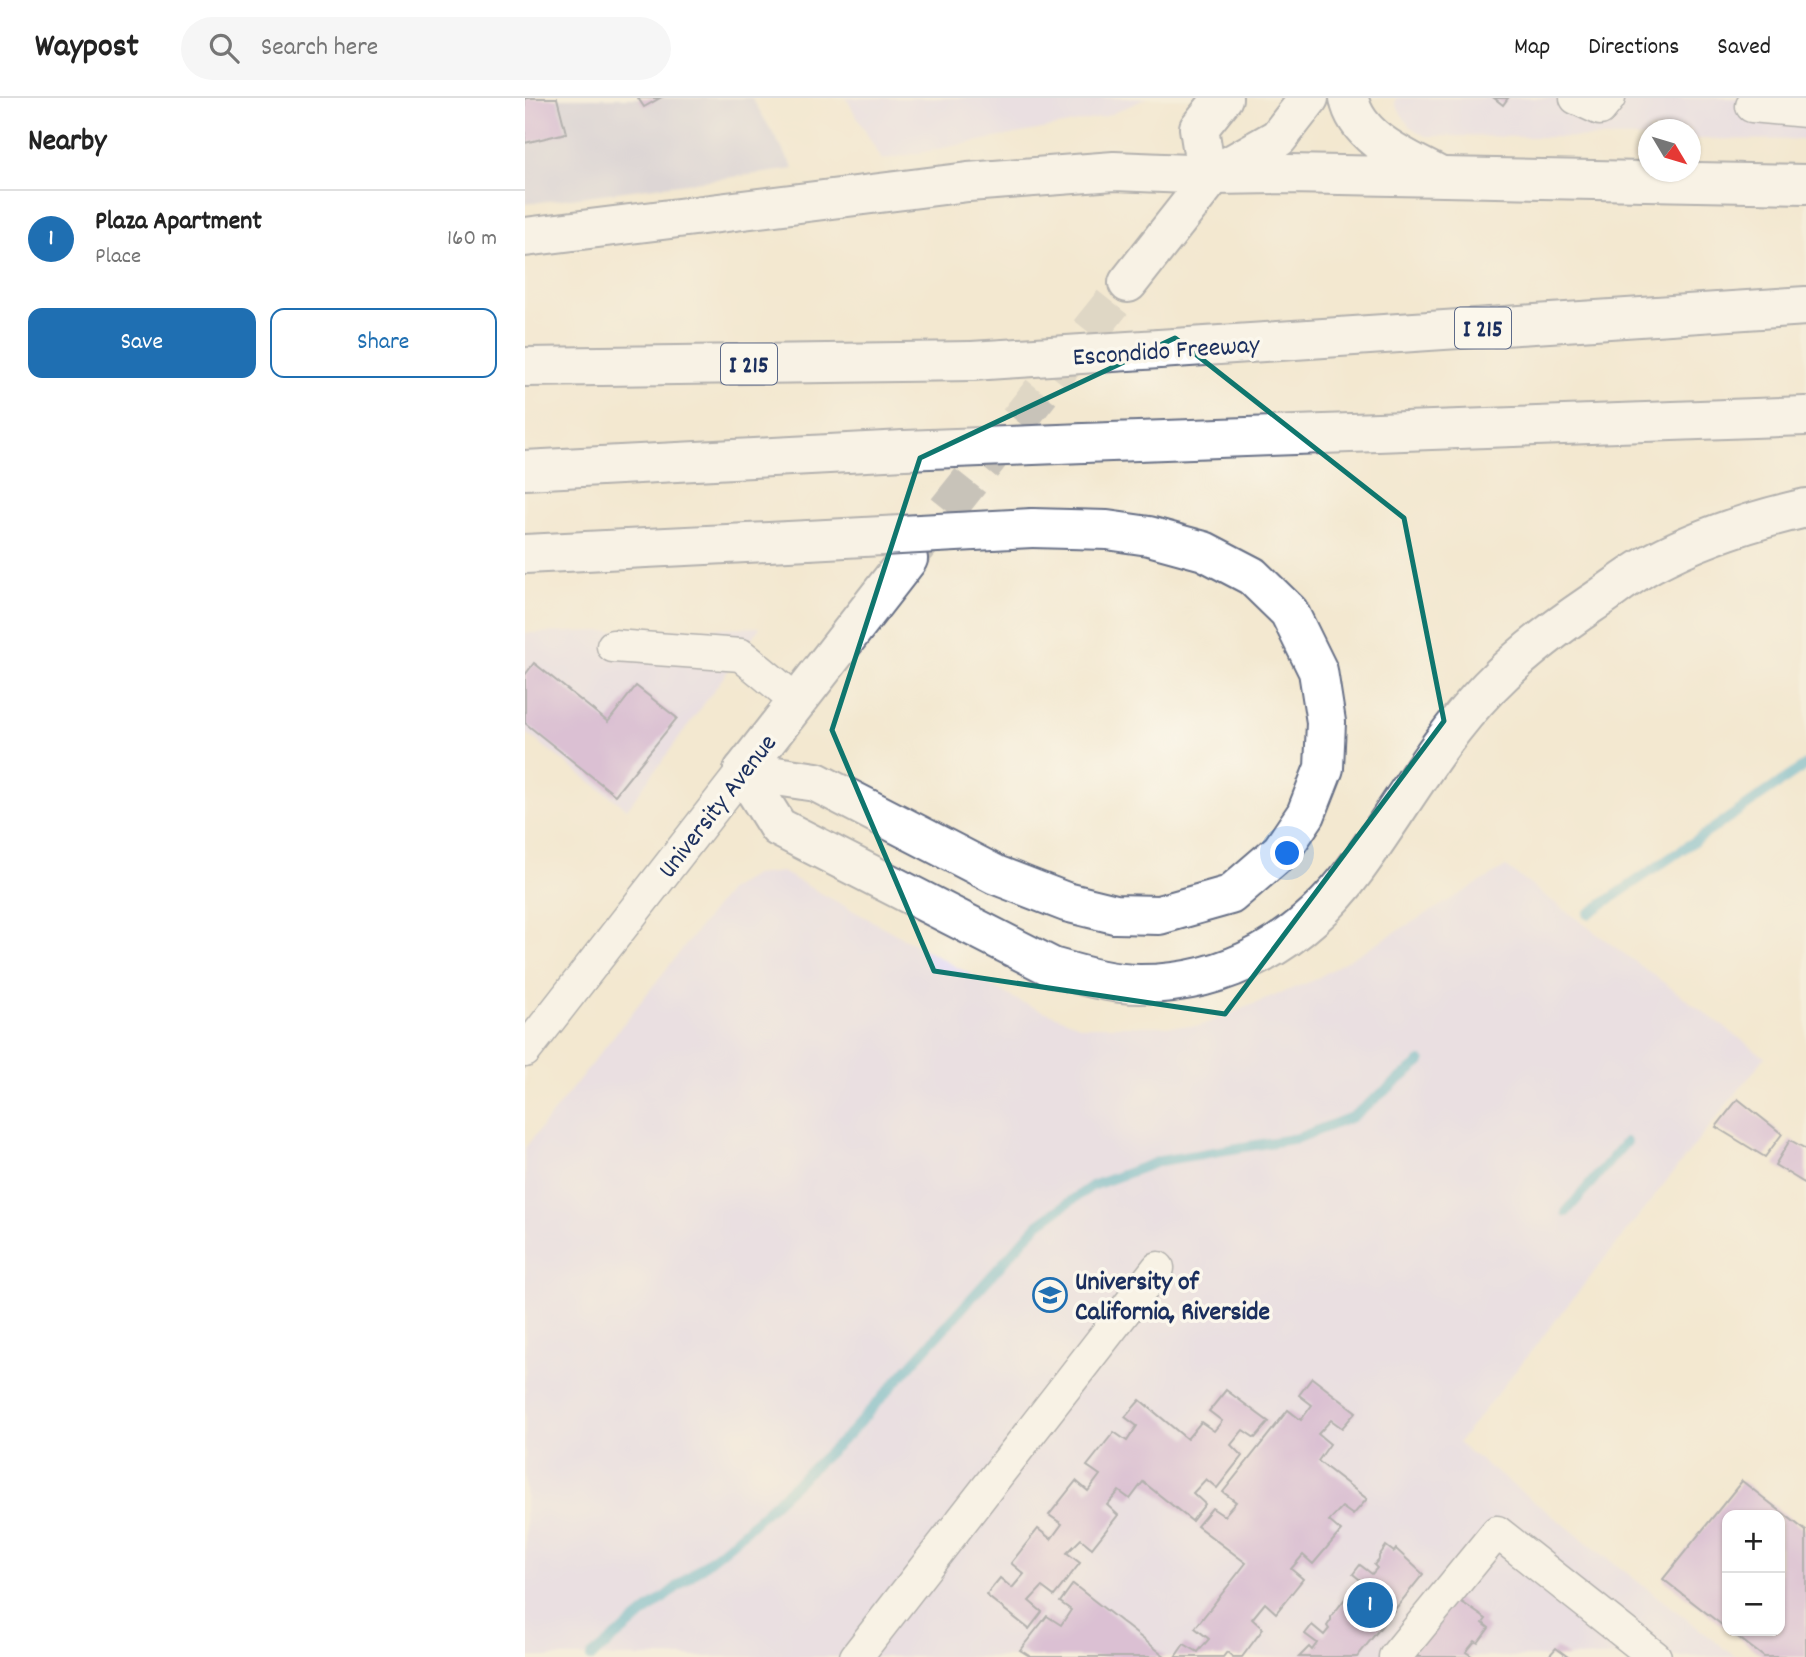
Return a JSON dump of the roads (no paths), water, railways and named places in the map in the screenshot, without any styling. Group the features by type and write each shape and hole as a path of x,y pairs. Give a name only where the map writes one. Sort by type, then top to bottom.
{"main road":[{"path":"1213,175 1202,153 1199,128 1223,98"},
{"path":"1128,283 1213,175 1278,138 1309,98"},
{"path":"1349,98 1356,117 1385,146 1442,178"},
{"path":"525,237 968,182 1114,172 1806,184"},
{"name":"Escondido Freeway","path":"525,367 972,361 1806,306"},
{"path":"525,470 904,450 1806,416"},
{"path":"743,771 778,827 1052,967 1091,978 1138,984 1190,981 1248,961 1291,937 1322,909 1355,871 1453,727 1490,686 1541,639 1651,564 1698,541 1763,518 1806,508"},
{"path":"525,554 1032,528 1107,530 1149,536 1204,551 1252,576 1289,612 1318,671 1326,722 1324,768 1306,814 1281,852 1230,895 1159,915 1115,915 1066,902 996,875 817,782 743,771"},
{"name":"University Avenue","path":"743,771 908,559"}],"street":[{"path":"1576,98 1600,109 1609,98"},
{"path":"1752,106 1806,111"},
{"path":"613,646 741,655 797,701"},
{"name":"University Avenue","path":"525,1051 743,771"},
{"path":"856,1657 1158,1268"},
{"path":"1395,1657 1497,1532 1655,1657"}],"waterway":[{"path":"1588,914 1806,765"},
{"path":"591,1657 736,1539 850,1433 1038,1224 1092,1186 1160,1161 1298,1138 1352,1117 1421,1062"},
{"path":"1566,1212 1626,1142"}],"tunnel":[{"path":"911,555 1128,283"}],"place":[{"name":"University of California, Riverside","path":"1050,1295"},
{"name":"Plaza Apartment","path":"1370,1605"}]}
